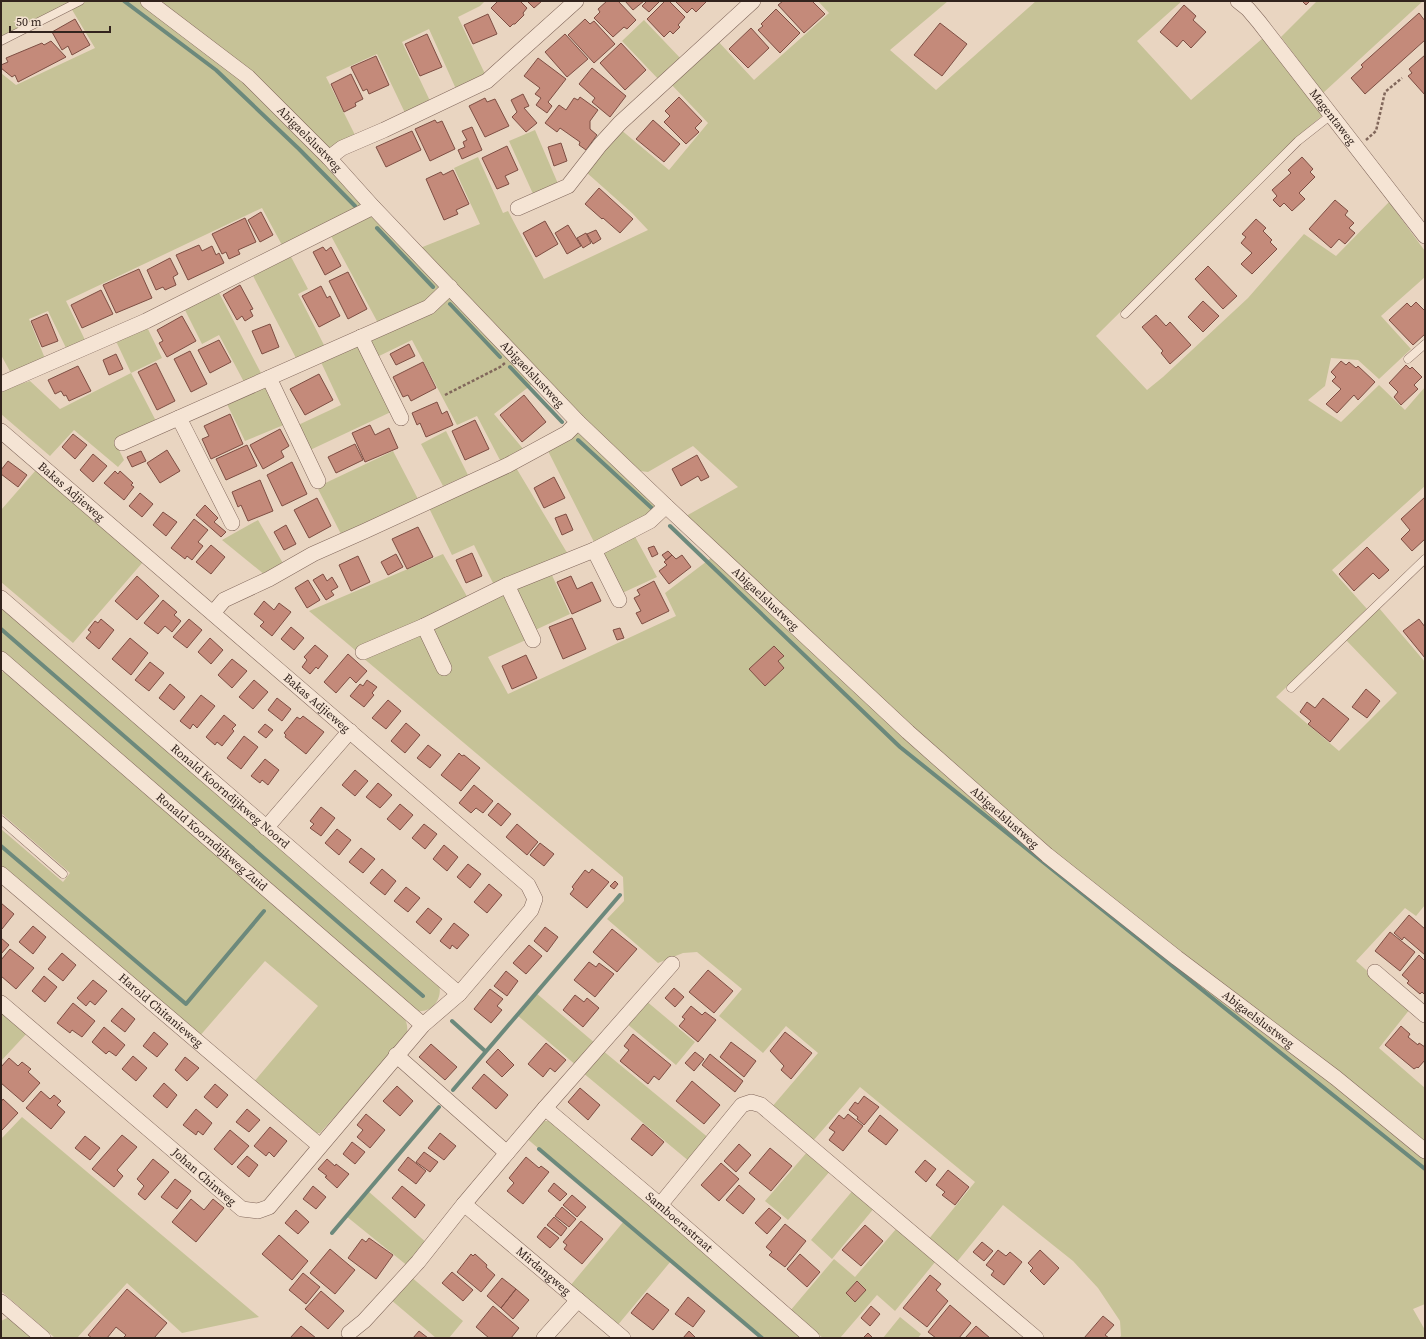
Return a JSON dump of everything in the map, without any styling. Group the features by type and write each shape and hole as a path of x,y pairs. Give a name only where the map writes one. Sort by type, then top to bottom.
{"street":[{"name":"Abigaelslustweg","path":"148,1 248,77 329,158 373,207 578,422 666,506 903,726 1047,855 1177,958 1336,1078 1425,1151"},
{"path":"329,158 342,148 384,130 486,81 576,1"},
{"path":"518,208 568,186 600,145 620,123 753,1"},
{"name":"Magentaweg","path":"1238,1 1248,9 1259,22 1425,236"},
{"path":"1,384 146,321 373,207"},
{"path":"122,443 429,307 450,287"},
{"path":"361,337 401,418"},
{"path":"269,378 318,480"},
{"path":"179,418 232,523"},
{"path":"214,613 224,600 269,579 313,554 508,465 567,433 578,422"},
{"name":"Bakas Adjieweg","path":"1,431 528,885 535,899 531,910 459,994 423,1025"},
{"path":"363,652 424,626 507,585 594,550 650,521 666,506"},
{"path":"594,550 619,600"},
{"path":"507,585 533,640"},
{"name":"Ronald Koorndijkweg Noord","path":"1,598 459,994"},
{"path":"424,626 444,668"},
{"name":"Ronald Koorndijkweg Zuid","path":"1,659 423,1025"},
{"path":"266,828 350,731"},
{"name":"Harold Chitanieweg","path":"1,874 320,1146"},
{"path":"349,1333 364,1321 418,1262 464,1204 545,1108 672,964"},
{"path":"1375,972 1425,1016"},
{"name":"Johan Chinweg","path":"1,1003 242,1209 258,1211 269,1207 396,1055 423,1025"},
{"path":"396,1055 507,1153"},
{"path":"660,1205 742,1105 751,1102 761,1105 1036,1338"},
{"name":"Samboerastraat","path":"545,1108 660,1205 812,1338"},
{"name":"Mirdangweg","path":"464,1204 623,1338"},
{"path":"544,1338 578,1300"},
{"path":"1,1302 43,1338"}],"lane":[{"path":"1,41 80,1"},
{"path":"1124,314 1298,142 1331,115"},
{"path":"1408,359 1425,344"},
{"path":"1290,688 1425,559"},
{"path":"1,820 64,874"}],"path":[{"path":"1357,148 1376,131 1385,92 1402,78"},
{"path":"445,395 500,367 513,354"}],"shaded area":[{"path":"1,1 74,1 1,37"},
{"path":"88,1 142,1 245,79 366,205 283,247 262,208 66,301 86,342 67,350 48,311 29,319 46,361 12,375 1,355 1,73 16,85 95,48 71,8"},
{"path":"156,1 485,1 480,6 458,17 486,76 456,89 429,29 402,42 431,103 406,115 377,54 326,77 356,137 336,147 329,148"},
{"path":"818,1 948,1 890,50 936,90 1036,1 1182,1 1137,41 1191,100 1263,38 1323,115 1295,139 1096,336 1147,390 1248,298 1304,234 1336,256 1389,202 1425,251 1425,277 1381,316 1411,349 1379,379 1358,360 1331,358 1325,386 1308,400 1341,422 1379,385 1405,410 1425,387 1425,486 1332,570 1367,609 1276,697 1339,751 1397,693 1346,640 1379,608 1425,662 1425,905 1416,916 1405,908 1356,961 1410,1009 1379,1048 1425,1088 1425,1146 1048,851 917,733 686,516 738,487 693,446 648,472 640,471 613,450 420,248 480,224 454,168 478,157 503,213 508,211 544,279 648,230 632,213 586,172 620,129 669,170 708,123 670,83 716,39 754,80 829,13"},
{"path":"1317,1 1423,1 1323,93 1281,37"},
{"path":"644,20 683,61 661,82 622,41"},
{"path":"535,130 559,186 534,196 509,141"},
{"path":"372,214 440,283 439,289 426,302 378,323 330,234"},
{"path":"289,253 308,289 298,294 325,347 297,360 251,272"},
{"path":"217,289 261,373 244,382 219,335 202,344 183,306"},
{"path":"448,299 452,299 535,382 494,414 524,450 501,462 477,416 457,425 412,340 375,358 365,339"},
{"path":"146,325 162,358 131,373 115,339"},
{"path":"359,343 393,411 308,451 296,426 341,405 320,360"},
{"path":"131,373 156,421 114,440 124,460 118,467 74,430 50,456 1,414 1,390 30,381 60,409"},
{"path":"267,382 286,424 245,441 225,400"},
{"path":"446,431 468,475 443,486 421,444"},
{"path":"576,433 581,435 657,504 646,517 595,544 547,449"},
{"path":"393,451 418,499 342,536 317,487"},
{"path":"515,466 569,556 495,587 474,545 452,555 428,506"},
{"path":"36,470 143,562 73,643 1,582 1,510"},
{"path":"258,520 284,565 265,575 222,540"},
{"path":"633,533 657,577 620,594 600,551"},
{"path":"443,554 469,600 423,623 355,650 309,611"},
{"path":"715,555 906,735 1425,1156 1425,1304 1413,1309 1425,1330 1425,1338 1119,1338 1121,1336 1120,1321 1098,1288 1073,1261 1003,1205 956,1263 928,1240 975,1182 860,1087 812,1142 771,1108 818,1053 786,1026 763,1053 719,1016 742,989 697,952 683,953 658,963 607,919 624,901 623,877 362,657 422,631 444,675 450,674 430,628 505,590 528,639 488,657 508,694 676,616 665,593"},
{"path":"550,571 570,614 533,631 511,586"},
{"path":"1,606 439,984 440,990 438,1000 435,1004 427,1010 417,1011 1,653"},
{"path":"1,671 11,676 404,1017 407,1027 406,1038 320,1133 315,1133 253,1083 318,1006 265,961 198,1038 1,869 1,829 63,882 70,873 1,813"},
{"path":"536,993 596,1044 577,1066 517,1015"},
{"path":"645,1000 695,1042 676,1065 626,1023"},
{"path":"1,1008 28,1032 1,1061"},
{"path":"602,1050 710,1139 690,1162 582,1072"},
{"path":"22,1117 259,1317 182,1333 127,1283 77,1338 55,1338 1,1291 1,1139"},
{"path":"542,1121 549,1121 555,1124 805,1338 762,1338 671,1261 617,1326 570,1286 624,1221 525,1137"},
{"path":"808,1151 831,1170 788,1220 765,1201"},
{"path":"854,1189 875,1207 832,1259 811,1240"},
{"path":"368,1191 428,1244 409,1267 346,1216"},
{"path":"896,1229 935,1262 895,1311 877,1295 840,1338 823,1338 790,1311 834,1259 855,1277"},
{"path":"410,1276 463,1321 449,1338 436,1338 390,1299"},
{"path":"9,1317 33,1338 1,1338 1,1321"},
{"path":"900,1317 921,1334 918,1338 883,1338"}],"building":[{"path":"498,1 520,1 527,8 523,13 524,15 510,27 491,8"},
{"path":"527,1 542,1 534,8"},
{"path":"607,1 618,1 636,20 627,29 624,27 613,37 594,18 600,12 598,9"},
{"path":"625,1 644,1 633,10"},
{"path":"647,1 660,1 649,12 642,6"},
{"path":"665,1 669,1 685,17 678,25 680,27 673,34 670,31 664,37 647,19"},
{"path":"675,1 707,1 696,12 692,8 687,13"},
{"path":"783,1 812,1 825,14 804,33 778,5"},
{"path":"1302,1 1310,1 1306,5"},
{"path":"1184,5 1196,16 1193,20 1206,32 1191,48 1183,40 1177,47 1160,32"},
{"path":"776,9 800,33 780,53 758,30 763,26 761,24"},
{"path":"1419,13 1425,21 1425,40 1365,94 1351,78 1363,67 1361,65"},
{"path":"488,14 497,34 473,44 464,25"},
{"path":"75,19 90,45 72,55 68,46 62,50 52,32"},
{"path":"585,19 590,24 594,21 615,44 594,63 568,35"},
{"path":"940,23 967,44 942,76 914,55"},
{"path":"751,28 769,48 748,68 729,49"},
{"path":"427,34 442,67 420,76 405,44"},
{"path":"565,34 588,59 567,77 545,52"},
{"path":"51,41 66,57 18,82 15,75 12,77 1,68 1,65 8,62 6,58 42,43 44,45"},
{"path":"621,43 646,70 625,90 600,63"},
{"path":"1425,55 1425,95 1408,76 1412,73 1409,69"},
{"path":"376,56 389,85 369,94 367,89 363,91 351,67"},
{"path":"538,58 566,79 548,102 552,106 547,113 536,105 541,98 535,94 540,88 524,76"},
{"path":"592,68 626,96 610,117 592,102 595,98 579,84"},
{"path":"351,74 363,99 355,103 356,106 344,112 331,84"},
{"path":"523,94 529,106 524,108 537,123 526,132 512,117 517,112 511,100"},
{"path":"580,97 598,110 590,121 590,129 597,135 586,150 579,145 580,142 560,128 557,132 545,123 559,105 566,110 574,98 578,100"},
{"path":"679,97 702,121 695,128 699,132 686,144 664,122 670,116 665,111"},
{"path":"485,98 487,102 495,99 509,126 485,137 469,106"},
{"path":"435,120 437,123 442,121 455,149 430,161 415,129"},
{"path":"653,120 680,144 664,162 636,139"},
{"path":"472,127 482,150 462,159 458,150 465,147 463,142 467,140 462,131"},
{"path":"412,131 421,150 386,167 376,147"},
{"path":"561,143 567,161 554,166 548,147"},
{"path":"507,146 518,170 505,176 509,184 497,189 482,158"},
{"path":"1302,157 1313,169 1310,172 1315,177 1299,193 1305,199 1292,211 1284,203 1280,207 1273,200 1277,196 1272,190 1291,173 1288,170"},
{"path":"453,170 469,204 456,210 458,214 444,220 426,179 441,172 443,175"},
{"path":"599,188 633,219 620,233 585,204"},
{"path":"1335,200 1348,211 1345,215 1354,223 1349,228 1355,233 1345,244 1339,239 1331,248 1309,229"},
{"path":"261,212 273,235 260,242 248,220"},
{"path":"245,218 256,242 238,250 240,254 229,259 226,252 222,254 212,234"},
{"path":"1256,219 1266,228 1263,231 1272,240 1270,242 1277,249 1252,274 1241,264 1252,253 1241,243 1246,237 1242,234"},
{"path":"545,221 558,244 536,257 523,233"},
{"path":"568,225 581,246 567,254 555,233"},
{"path":"596,230 601,239 593,244 587,234"},
{"path":"586,233 591,243 583,248 577,238"},
{"path":"199,245 202,251 212,246 216,255 219,253 224,263 188,280 176,255"},
{"path":"323,247 326,251 331,247 341,266 325,275 313,252"},
{"path":"170,258 178,274 173,277 176,285 165,290 163,287 156,290 147,270"},
{"path":"1208,266 1237,296 1223,309 1195,279"},
{"path":"139,269 152,298 116,313 103,285"},
{"path":"348,272 367,309 348,319 329,281"},
{"path":"240,285 253,309 250,310 253,316 245,321 242,316 237,320 223,295"},
{"path":"321,286 327,298 330,296 340,316 319,327 302,296"},
{"path":"101,290 113,314 82,328 71,305"},
{"path":"1203,301 1219,316 1203,332 1188,317"},
{"path":"1416,302 1425,311 1425,334 1413,345 1389,320 1407,303 1411,307"},
{"path":"47,314 58,341 42,347 31,321"},
{"path":"1156,315 1166,326 1170,322 1191,345 1170,364 1161,353 1163,351 1142,327"},
{"path":"182,316 196,341 167,357 159,343 163,341 157,330"},
{"path":"270,324 279,347 262,354 252,331"},
{"path":"219,340 231,362 210,373 198,350"},
{"path":"409,344 415,356 396,365 390,354"},
{"path":"190,351 207,384 191,392 174,359"},
{"path":"116,354 123,369 109,375 103,360"},
{"path":"1341,361 1346,365 1349,362 1356,368 1358,366 1375,382 1358,400 1354,395 1337,413 1326,404 1341,389 1332,381 1336,377 1331,372"},
{"path":"423,362 436,388 411,401 408,395 403,397 393,377"},
{"path":"156,363 175,401 157,410 138,372"},
{"path":"1406,365 1410,369 1412,367 1422,377 1414,385 1418,389 1401,405 1394,397 1398,392 1389,383"},
{"path":"78,366 91,391 69,401 66,395 64,396 61,391 55,394 48,380"},
{"path":"319,374 333,400 305,415 290,389"},
{"path":"524,395 546,422 522,442 500,415"},
{"path":"437,402 442,414 447,411 453,425 426,437 420,423 417,425 412,413"},
{"path":"230,414 243,444 211,459 202,439 209,436 204,426"},
{"path":"475,420 489,449 465,460 452,431"},
{"path":"370,425 375,435 389,428 398,448 365,462 352,433"},
{"path":"280,429 289,446 281,451 284,457 263,469 250,445"},
{"path":"73,434 87,445 75,459 62,447"},
{"path":"355,444 363,460 336,473 328,457"},
{"path":"247,445 257,466 226,480 216,459"},
{"path":"167,450 180,471 160,483 147,463"},
{"path":"141,451 146,461 132,467 127,457"},
{"path":"93,454 107,466 93,482 80,470"},
{"path":"697,455 709,477 701,481 698,476 681,486 672,469"},
{"path":"8,461 27,475 18,487 1,474 1,470"},
{"path":"292,462 307,494 282,506 267,475"},
{"path":"115,471 118,474 120,471 133,483 131,485 134,487 124,500 104,483"},
{"path":"554,477 565,498 544,508 534,488"},
{"path":"260,480 273,511 248,521 241,505 238,507 232,492"},
{"path":"140,493 153,504 142,517 129,506"},
{"path":"1425,497 1425,539 1412,551 1401,539 1410,530 1401,519"},
{"path":"317,498 331,526 309,538 294,510"},
{"path":"205,505 218,518 214,522 226,532 221,537 196,515"},
{"path":"163,512 177,522 166,536 153,525"},
{"path":"566,514 573,530 562,535 555,518"},
{"path":"194,519 208,530 198,542 203,546 192,560 187,556 185,559 171,548"},
{"path":"286,525 296,544 284,550 274,532"},
{"path":"418,527 433,557 407,569 392,539"},
{"path":"211,545 225,557 211,574 196,562"},
{"path":"654,546 658,554 652,557 648,548"},
{"path":"1367,547 1389,570 1379,579 1373,573 1354,591 1339,574"},
{"path":"668,551 672,555 666,560 662,555"},
{"path":"472,553 482,576 466,583 456,560"},
{"path":"396,554 403,567 388,575 381,562"},
{"path":"672,555 676,559 682,555 691,567 669,584 659,571 667,565 664,562"},
{"path":"358,556 370,582 351,591 339,565"},
{"path":"323,574 327,581 332,577 338,587 331,591 334,595 326,600 313,580"},
{"path":"137,576 159,596 137,620 115,601"},
{"path":"571,576 577,589 592,582 601,601 572,614 557,582"},
{"path":"308,580 320,600 307,608 295,588"},
{"path":"654,581 669,611 642,624 636,613 641,611 634,598 640,595 637,590"},
{"path":"163,600 177,612 174,615 181,621 172,632 165,626 158,634 144,623"},
{"path":"264,601 274,610 279,603 291,612 272,636 260,626 264,622 254,614"},
{"path":"572,618 586,649 563,659 549,627"},
{"path":"101,619 114,630 99,649 86,638 91,632 88,630 95,621 98,623"},
{"path":"189,619 202,630 187,648 173,637"},
{"path":"1419,619 1425,627 1425,658 1403,631"},
{"path":"291,627 304,638 294,650 281,639"},
{"path":"620,628 624,638 617,640 613,630"},
{"path":"130,638 148,653 131,675 112,659"},
{"path":"210,638 223,650 211,664 198,652"},
{"path":"315,645 328,656 318,669 316,667 310,674 302,667 307,660 304,657"},
{"path":"774,646 784,656 778,661 784,668 765,686 749,669"},
{"path":"348,654 367,671 356,683 350,677 336,693 324,682"},
{"path":"526,655 537,678 512,689 502,666"},
{"path":"232,659 247,671 232,688 218,675"},
{"path":"150,662 164,673 149,691 135,680"},
{"path":"254,680 268,692 253,709 239,697"},
{"path":"367,680 377,687 372,693 374,695 364,707 350,696 360,684 363,686"},
{"path":"170,684 185,697 174,710 159,698"},
{"path":"1366,689 1380,701 1367,718 1352,707"},
{"path":"201,695 215,706 197,728 193,724 190,729 180,721"},
{"path":"277,698 291,709 282,721 268,710"},
{"path":"1323,698 1349,719 1330,742 1308,724 1311,721 1300,712 1307,702 1315,708"},
{"path":"388,700 401,711 386,729 372,718"},
{"path":"224,715 236,725 232,729 234,731 222,746 217,742 215,745 206,737"},
{"path":"303,716 324,732 306,754 285,737 286,735 284,733 297,717 300,719"},
{"path":"406,723 420,735 405,753 391,741"},
{"path":"265,724 273,730 266,738 258,732"},
{"path":"244,736 258,747 241,769 227,758"},
{"path":"428,745 441,755 430,768 417,758"},
{"path":"459,753 462,756 464,755 480,768 461,791 441,775"},
{"path":"265,759 279,770 268,785 262,780 260,783 251,776"},
{"path":"355,770 368,781 355,796 342,785"},
{"path":"378,783 392,795 380,808 366,797"},
{"path":"474,785 493,801 483,813 476,808 471,813 459,803"},
{"path":"498,803 511,814 501,826 488,815"},
{"path":"400,804 413,815 400,830 387,819"},
{"path":"321,807 335,818 321,836 310,828 314,824 310,821"},
{"path":"424,824 437,834 425,849 412,838"},
{"path":"517,824 538,842 527,855 506,837"},
{"path":"337,829 351,840 339,855 325,843"},
{"path":"540,843 554,854 544,866 530,855"},
{"path":"444,845 458,857 447,871 433,859"},
{"path":"361,848 375,859 363,873 349,862"},
{"path":"468,864 481,874 470,888 457,877"},
{"path":"382,869 396,881 385,895 370,883"},
{"path":"592,869 609,882 587,908 570,894 574,889 572,887 585,870 589,873"},
{"path":"615,881 618,884 614,889 610,886"},
{"path":"489,884 502,895 487,913 474,902"},
{"path":"406,887 420,898 408,912 394,901"},
{"path":"1,903 14,914 2,929 1,928"},
{"path":"428,908 442,919 430,934 416,922"},
{"path":"1409,915 1425,929 1425,955 1404,937 1402,940 1394,933"},
{"path":"454,923 469,935 457,949 452,945 450,949 440,941"},
{"path":"33,926 46,937 33,954 19,942"},
{"path":"545,927 558,937 547,952 534,941"},
{"path":"612,929 637,949 617,972 593,952"},
{"path":"1390,932 1415,952 1400,971 1375,951"},
{"path":"1,938 9,945 1,954"},
{"path":"529,945 542,956 526,974 513,963"},
{"path":"10,949 34,968 16,989 1,976 1,960"},
{"path":"62,953 76,965 63,981 48,969"},
{"path":"1419,955 1425,961 1425,995 1422,992 1420,994 1407,983 1409,981 1402,975"},
{"path":"589,962 596,967 599,963 614,974 595,997 574,980"},
{"path":"708,970 733,991 714,1013 689,992"},
{"path":"506,971 518,981 507,996 494,986"},
{"path":"44,976 57,987 45,1002 32,991"},
{"path":"93,980 107,991 95,1005 90,1001 86,1006 77,998"},
{"path":"674,988 684,997 675,1007 665,998"},
{"path":"490,989 503,999 497,1006 502,1010 491,1023 474,1009"},
{"path":"575,995 584,1002 587,998 599,1008 583,1027 563,1010"},
{"path":"73,1003 95,1021 82,1037 72,1030 70,1033 57,1023"},
{"path":"691,1006 702,1015 705,1012 716,1020 698,1042 679,1026 685,1019 682,1017"},
{"path":"122,1008 135,1019 125,1032 111,1021"},
{"path":"1401,1026 1410,1034 1408,1037 1418,1045 1419,1043 1425,1047 1425,1060 1418,1068 1417,1067 1414,1069 1385,1045"},
{"path":"104,1027 125,1045 116,1056 109,1051 106,1054 92,1042"},
{"path":"154,1032 168,1044 157,1057 143,1046"},
{"path":"785,1032 812,1053 791,1079 781,1070 784,1066 770,1051"},
{"path":"633,1034 671,1065 659,1080 654,1076 648,1084 620,1061 629,1050 624,1046"},
{"path":"731,1042 756,1061 744,1077 720,1057"},
{"path":"546,1043 566,1060 555,1072 550,1068 543,1077 528,1064"},
{"path":"431,1044 457,1067 445,1080 419,1057"},
{"path":"498,1049 514,1065 502,1077 486,1062"},
{"path":"695,1052 704,1059 694,1071 685,1063"},
{"path":"710,1054 743,1081 735,1092 702,1065"},
{"path":"133,1056 147,1068 136,1081 122,1069"},
{"path":"185,1057 199,1068 187,1081 175,1070"},
{"path":"9,1058 18,1066 22,1062 31,1069 28,1072 40,1083 23,1102 1,1083 1,1067"},
{"path":"484,1074 508,1095 496,1109 472,1088"},
{"path":"692,1081 720,1105 704,1124 676,1101"},
{"path":"164,1083 177,1095 167,1108 153,1096"},
{"path":"215,1084 228,1095 217,1108 204,1097"},
{"path":"397,1086 413,1101 400,1116 383,1101"},
{"path":"580,1088 600,1105 588,1120 568,1102"},
{"path":"41,1091 50,1099 54,1095 61,1101 57,1105 65,1112 51,1129 26,1108"},
{"path":"864,1096 879,1107 864,1125 857,1119 858,1117 849,1110 855,1102 858,1104"},
{"path":"3,1099 18,1113 1,1131 1,1102"},
{"path":"196,1109 212,1123 203,1135 198,1131 196,1135 183,1125"},
{"path":"247,1109 260,1120 249,1132 236,1122"},
{"path":"366,1114 385,1130 370,1148 357,1137 363,1130 357,1125"},
{"path":"848,1114 863,1126 843,1151 829,1140 835,1132 829,1128 839,1115 844,1119"},
{"path":"880,1115 898,1130 886,1145 868,1131"},
{"path":"643,1124 664,1142 652,1156 631,1139"},
{"path":"270,1127 287,1141 274,1157 269,1152 266,1156 254,1146"},
{"path":"230,1130 249,1146 232,1165 214,1149"},
{"path":"440,1133 456,1146 444,1160 428,1148"},
{"path":"122,1135 137,1147 117,1170 123,1176 114,1187 92,1169"},
{"path":"85,1136 100,1148 90,1160 75,1148"},
{"path":"352,1142 365,1152 355,1164 343,1154"},
{"path":"739,1144 751,1155 736,1172 724,1161"},
{"path":"770,1148 792,1166 771,1191 749,1173"},
{"path":"424,1152 438,1162 430,1172 416,1162"},
{"path":"247,1156 258,1165 249,1177 237,1167"},
{"path":"408,1157 426,1171 416,1184 398,1170"},
{"path":"526,1157 539,1168 541,1166 549,1172 523,1204 507,1191 514,1183 509,1178"},
{"path":"153,1159 169,1172 145,1200 138,1194 144,1186 137,1179"},
{"path":"327,1159 335,1166 336,1164 349,1174 337,1188 325,1177 327,1176 318,1169"},
{"path":"925,1160 936,1169 926,1182 915,1172"},
{"path":"721,1163 739,1179 719,1201 701,1185"},
{"path":"948,1170 969,1187 955,1205 942,1195 945,1192 936,1185"},
{"path":"175,1179 191,1191 177,1209 161,1197"},
{"path":"554,1183 567,1194 560,1201 548,1191"},
{"path":"739,1185 755,1199 743,1214 726,1200"},
{"path":"313,1186 326,1197 316,1209 303,1199"},
{"path":"402,1186 425,1205 415,1218 392,1198"},
{"path":"572,1195 586,1207 577,1217 563,1205"},
{"path":"191,1199 204,1210 213,1199 224,1208 196,1242 172,1222"},
{"path":"562,1207 576,1219 569,1227 555,1216"},
{"path":"769,1208 781,1218 767,1234 755,1223"},
{"path":"296,1210 309,1222 298,1234 285,1223"},
{"path":"554,1217 567,1228 561,1236 547,1225"},
{"path":"581,1221 603,1239 582,1264 564,1249 567,1245 563,1242"},
{"path":"785,1224 806,1241 785,1267 769,1255 772,1252 766,1247"},
{"path":"865,1225 883,1241 861,1266 842,1250"},
{"path":"545,1227 559,1238 550,1248 537,1237"},
{"path":"279,1235 308,1261 292,1280 262,1254"},
{"path":"369,1238 393,1255 376,1279 348,1258 362,1239 366,1242"},
{"path":"982,1242 993,1251 984,1261 973,1252"},
{"path":"330,1249 355,1270 335,1294 310,1273"},
{"path":"998,1250 1006,1256 1010,1252 1022,1262 1004,1285 991,1275 994,1271 986,1265"},
{"path":"1040,1250 1059,1268 1044,1285 1030,1271 1033,1268 1028,1263"},
{"path":"471,1254 473,1256 475,1254 495,1275 481,1292 457,1272"},
{"path":"800,1254 820,1272 807,1287 787,1269"},
{"path":"452,1272 473,1290 463,1301 442,1283"},
{"path":"303,1273 320,1287 306,1304 289,1290"},
{"path":"930,1275 941,1284 936,1290 948,1301 927,1327 903,1308"},
{"path":"502,1278 516,1289 501,1308 487,1296"},
{"path":"857,1281 866,1290 855,1302 846,1293"},
{"path":"127,1289 167,1323 154,1338 123,1338 126,1335 116,1327 107,1338 92,1338 88,1335"},
{"path":"516,1289 529,1300 513,1319 501,1308"},
{"path":"321,1291 344,1311 328,1329 305,1309"},
{"path":"647,1293 669,1310 653,1330 631,1313"},
{"path":"688,1297 705,1311 693,1327 675,1314"},
{"path":"950,1305 971,1323 959,1338 936,1338 928,1332"},
{"path":"493,1306 519,1328 511,1338 489,1338 476,1327"},
{"path":"871,1306 880,1314 870,1326 861,1318"},
{"path":"1103,1316 1114,1325 1105,1335 1109,1338 1084,1338"},
{"path":"301,1326 316,1338 290,1338"},
{"path":"976,1326 990,1338 965,1338"},
{"path":"419,1331 428,1338 413,1338"},
{"path":"689,1331 696,1338 683,1338"},
{"path":"868,1333 873,1338 863,1338"}],"waterway":[{"path":"124,1 216,70 299,149 355,206"},
{"path":"377,228 433,287"},
{"path":"450,304 500,357"},
{"path":"510,367 562,422"},
{"path":"578,440 656,512"},
{"path":"670,526 900,747 1425,1169"},
{"path":"1,629 423,996"},
{"path":"1,846 186,1004 264,911"},
{"path":"453,1090 620,895"},
{"path":"452,1021 485,1051"},
{"path":"332,1233 439,1107"},
{"path":"539,1149 762,1338"}]}
